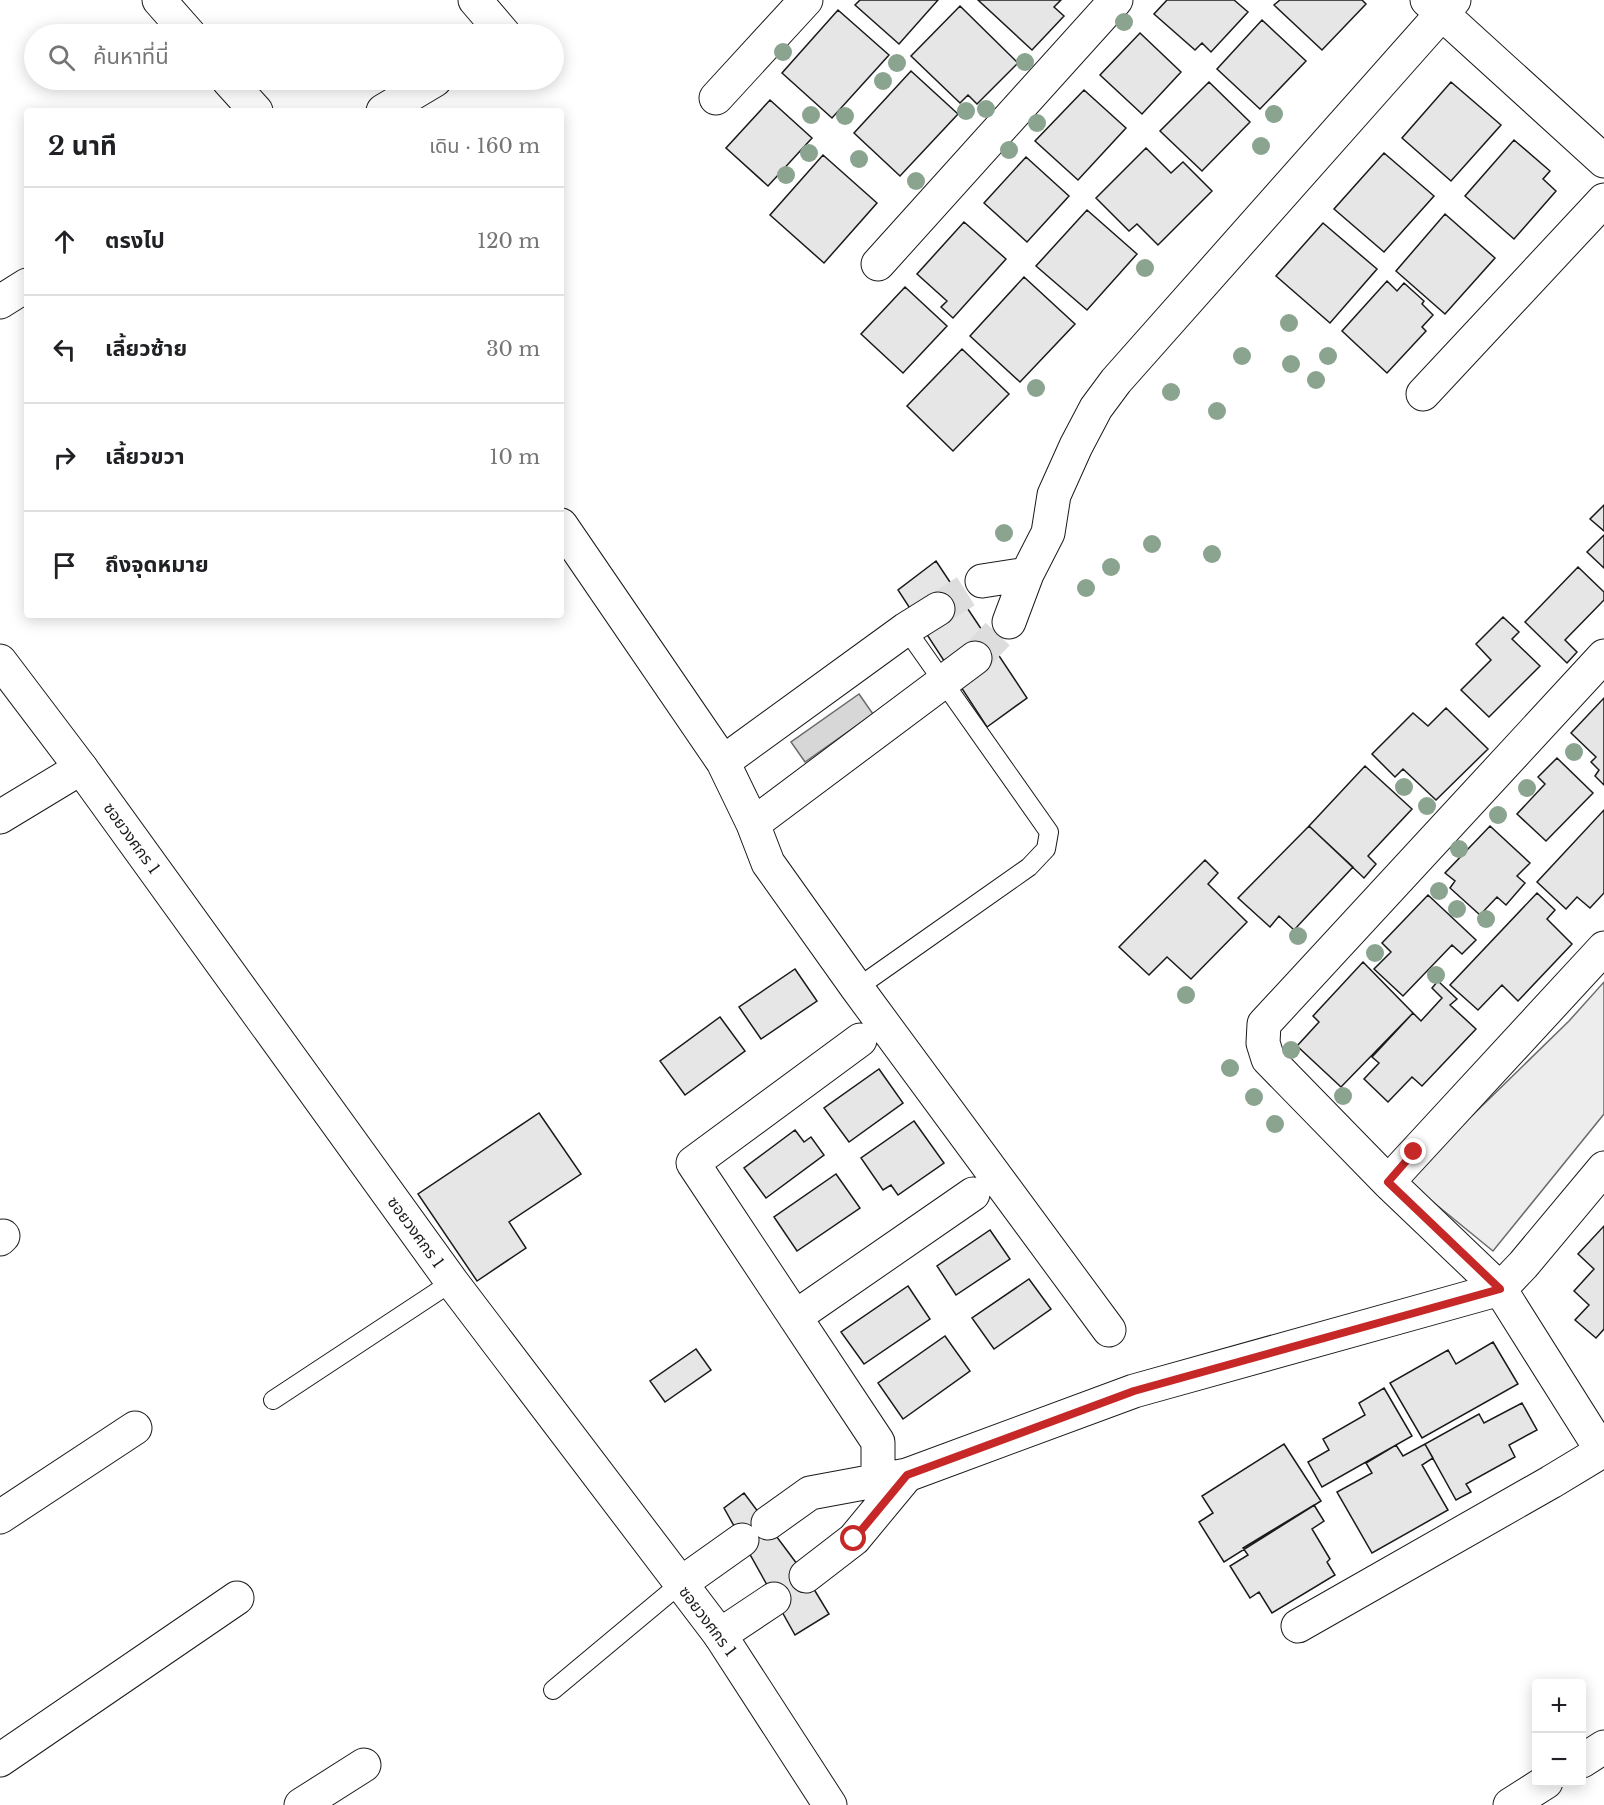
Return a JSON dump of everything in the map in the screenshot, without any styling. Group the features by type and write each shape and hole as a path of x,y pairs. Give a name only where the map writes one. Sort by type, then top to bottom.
{"street":[{"path":"159,0 180,24"},
{"path":"476,0 496,24"},
{"path":"716,98 806,0"},
{"path":"878,264 1116,0"},
{"path":"1009,622 1027,574 1048,533 1054,495 1096,408 1116,381 1441,4 1604,161"},
{"path":"237,90 253,108"},
{"path":"388,108 418,90"},
{"path":"1423,394 1604,200"},
{"path":"0,303 24,287"},
{"path":"564,529 723,762 753,824 768,863 857,988 1109,1330"},
{"path":"982,581 1027,574"},
{"path":"723,762 906,629 938,609"},
{"path":"1298,1626 1603,1451 1500,1289 1388,1182 1268,1059 1263,1043 1264,1024 1604,656"},
{"path":"753,824 975,658"},
{"name":"ซอยวงศกร 1","path":"0,660 81,768 452,1282 720,1635 829,1805"},
{"path":"0,817 81,768"},
{"path":"1388,1182 1604,948"},
{"path":"860,1040 693,1163 878,1442 892,1477"},
{"path":"680,1584 810,1493 892,1477 1134,1391 1500,1289 1604,1168"},
{"path":"795,1317 973,1194"},
{"path":"0,1517 135,1428"},
{"path":"806,1576 854,1539 892,1477"},
{"path":"0,1760 237,1598"},
{"path":"720,1635 774,1599"},
{"path":"1586,1758 1604,1747"},
{"path":"302,1805 363,1765"},
{"path":"1510,1805 1538,1787"}],"lane":[{"path":"857,988 1029,867 1046,849 1049,832 906,629"},
{"path":"273,1400 452,1282"},
{"path":"553,1690 680,1584"}],"shaded area":[{"path":"859,694 873,714 805,762 791,742"},
{"path":"1604,982 1604,1114 1493,1251 1406,1180 1569,1021"}],"building":[{"path":"860,0 938,0 899,44 855,5"},
{"path":"978,0 1061,0 1054,7 1064,16 1032,50"},
{"path":"1167,0 1234,0 1248,12 1211,52 1202,43 1195,50 1154,14"},
{"path":"1280,0 1362,0 1366,4 1322,50 1274,5"},
{"path":"960,6 1018,63 977,104 968,95 960,103 911,56"},
{"path":"838,10 889,55 832,118 782,73"},
{"path":"1262,20 1306,61 1260,109 1217,69"},
{"path":"1140,33 1181,72 1142,114 1100,75"},
{"path":"911,71 958,114 900,176 854,133"},
{"path":"1209,82 1250,122 1202,171 1160,131"},
{"path":"1451,82 1501,125 1451,181 1402,138"},
{"path":"1084,90 1126,128 1078,180 1035,141"},
{"path":"770,100 812,138 768,186 726,148"},
{"path":"1514,140 1550,171 1543,179 1556,191 1514,239 1465,196"},
{"path":"1146,148 1171,173 1183,162 1212,191 1158,245 1137,224 1129,231 1096,198"},
{"path":"1384,153 1434,196 1384,252 1334,209"},
{"path":"823,155 877,203 824,263 770,215"},
{"path":"1026,157 1069,196 1027,242 984,203"},
{"path":"1087,210 1137,254 1087,310 1036,266"},
{"path":"1445,214 1495,258 1445,314 1396,271"},
{"path":"964,222 1006,259 953,318 941,307 947,301 917,274"},
{"path":"1323,223 1377,269 1330,323 1276,276"},
{"path":"1024,277 1075,324 1020,382 970,336"},
{"path":"1387,281 1397,291 1404,283 1424,301 1422,304 1433,315 1422,327 1426,331 1387,373 1342,331"},
{"path":"905,287 947,326 903,373 861,334"},
{"path":"962,349 1009,394 953,451 907,406"},
{"path":"1604,505 1604,531 1590,519"},
{"path":"1604,535 1604,568 1587,552"},
{"path":"936,561 1027,698 987,727 898,590"},
{"path":"1578,567 1604,592 1604,600 1565,640 1577,652 1567,663 1525,622"},
{"path":"1503,617 1519,632 1512,639 1540,666 1489,717 1461,690 1491,660 1476,644"},
{"path":"1604,698 1604,785 1595,776 1599,770 1591,762 1596,757 1571,733"},
{"path":"1446,708 1488,749 1436,800 1403,769 1395,777 1372,754 1413,713 1428,726"},
{"path":"1557,758 1593,793 1546,841 1517,814 1545,784 1538,777"},
{"path":"1365,766 1412,809 1368,856 1376,864 1364,878 1309,826"},
{"path":"1604,810 1604,893 1590,908 1577,897 1566,909 1537,882"},
{"path":"1309,826 1353,867 1294,930 1279,916 1270,927 1238,898"},
{"path":"1490,826 1530,863 1517,876 1525,883 1506,905 1497,897 1480,915 1450,888 1455,881 1445,873"},
{"path":"1205,860 1218,873 1208,884 1247,922 1191,979 1167,957 1149,975 1119,947"},
{"path":"1537,893 1555,910 1547,919 1572,944 1518,1001 1502,985 1478,1010 1450,985"},
{"path":"1428,895 1476,940 1462,954 1452,945 1403,996 1374,969 1391,952 1382,943"},
{"path":"1363,962 1413,1013 1341,1087 1297,1046 1319,1022 1313,1016"},
{"path":"795,969 817,1001 761,1039 739,1007"},
{"path":"1438,981 1457,999 1450,1005 1476,1029 1422,1086 1412,1077 1388,1102 1364,1079 1379,1063 1372,1057 1413,1013 1421,1021 1442,998 1432,988"},
{"path":"720,1017 745,1051 685,1095 660,1061"},
{"path":"879,1069 903,1103 849,1142 824,1108"},
{"path":"539,1113 581,1174 509,1222 526,1248 477,1281 418,1194"},
{"path":"914,1121 944,1163 898,1195 891,1185 883,1190 861,1158"},
{"path":"795,1130 804,1142 811,1137 824,1155 766,1198 744,1168"},
{"path":"836,1174 860,1208 797,1251 774,1217"},
{"path":"1604,1226 1604,1329 1596,1338 1575,1320 1589,1305 1574,1291 1594,1269 1578,1254"},
{"path":"990,1230 1010,1259 956,1295 937,1266"},
{"path":"1029,1279 1051,1309 994,1349 972,1318"},
{"path":"908,1286 930,1319 864,1364 841,1332"},
{"path":"945,1336 970,1371 903,1419 878,1383"},
{"path":"1493,1342 1518,1384 1422,1438 1390,1383 1448,1350 1456,1364"},
{"path":"696,1349 711,1370 665,1402 650,1381"},
{"path":"1384,1388 1412,1436 1322,1487 1308,1462 1329,1450 1323,1439 1365,1415 1359,1403"},
{"path":"1522,1403 1537,1430 1509,1445 1515,1457 1466,1484 1471,1492 1456,1500 1425,1444 1479,1414 1484,1423"},
{"path":"1284,1444 1321,1501 1224,1562 1199,1522 1213,1513 1202,1496"},
{"path":"1425,1444 1433,1458 1422,1465 1448,1510 1372,1553 1337,1492 1372,1473 1366,1463 1396,1445 1403,1456"},
{"path":"744,1493 806,1576 829,1614 795,1635 724,1508"},
{"path":"1314,1505 1324,1521 1312,1529 1330,1559 1327,1562 1335,1575 1272,1613 1259,1592 1250,1598 1230,1566 1248,1555 1243,1548"}],"tunnel":[{"path":"938,609 982,581"},
{"path":"975,658 1009,622"}],"route":[{"path":"854,1539 907,1475 1134,1391 1500,1289 1388,1182 1414,1152"}]}
